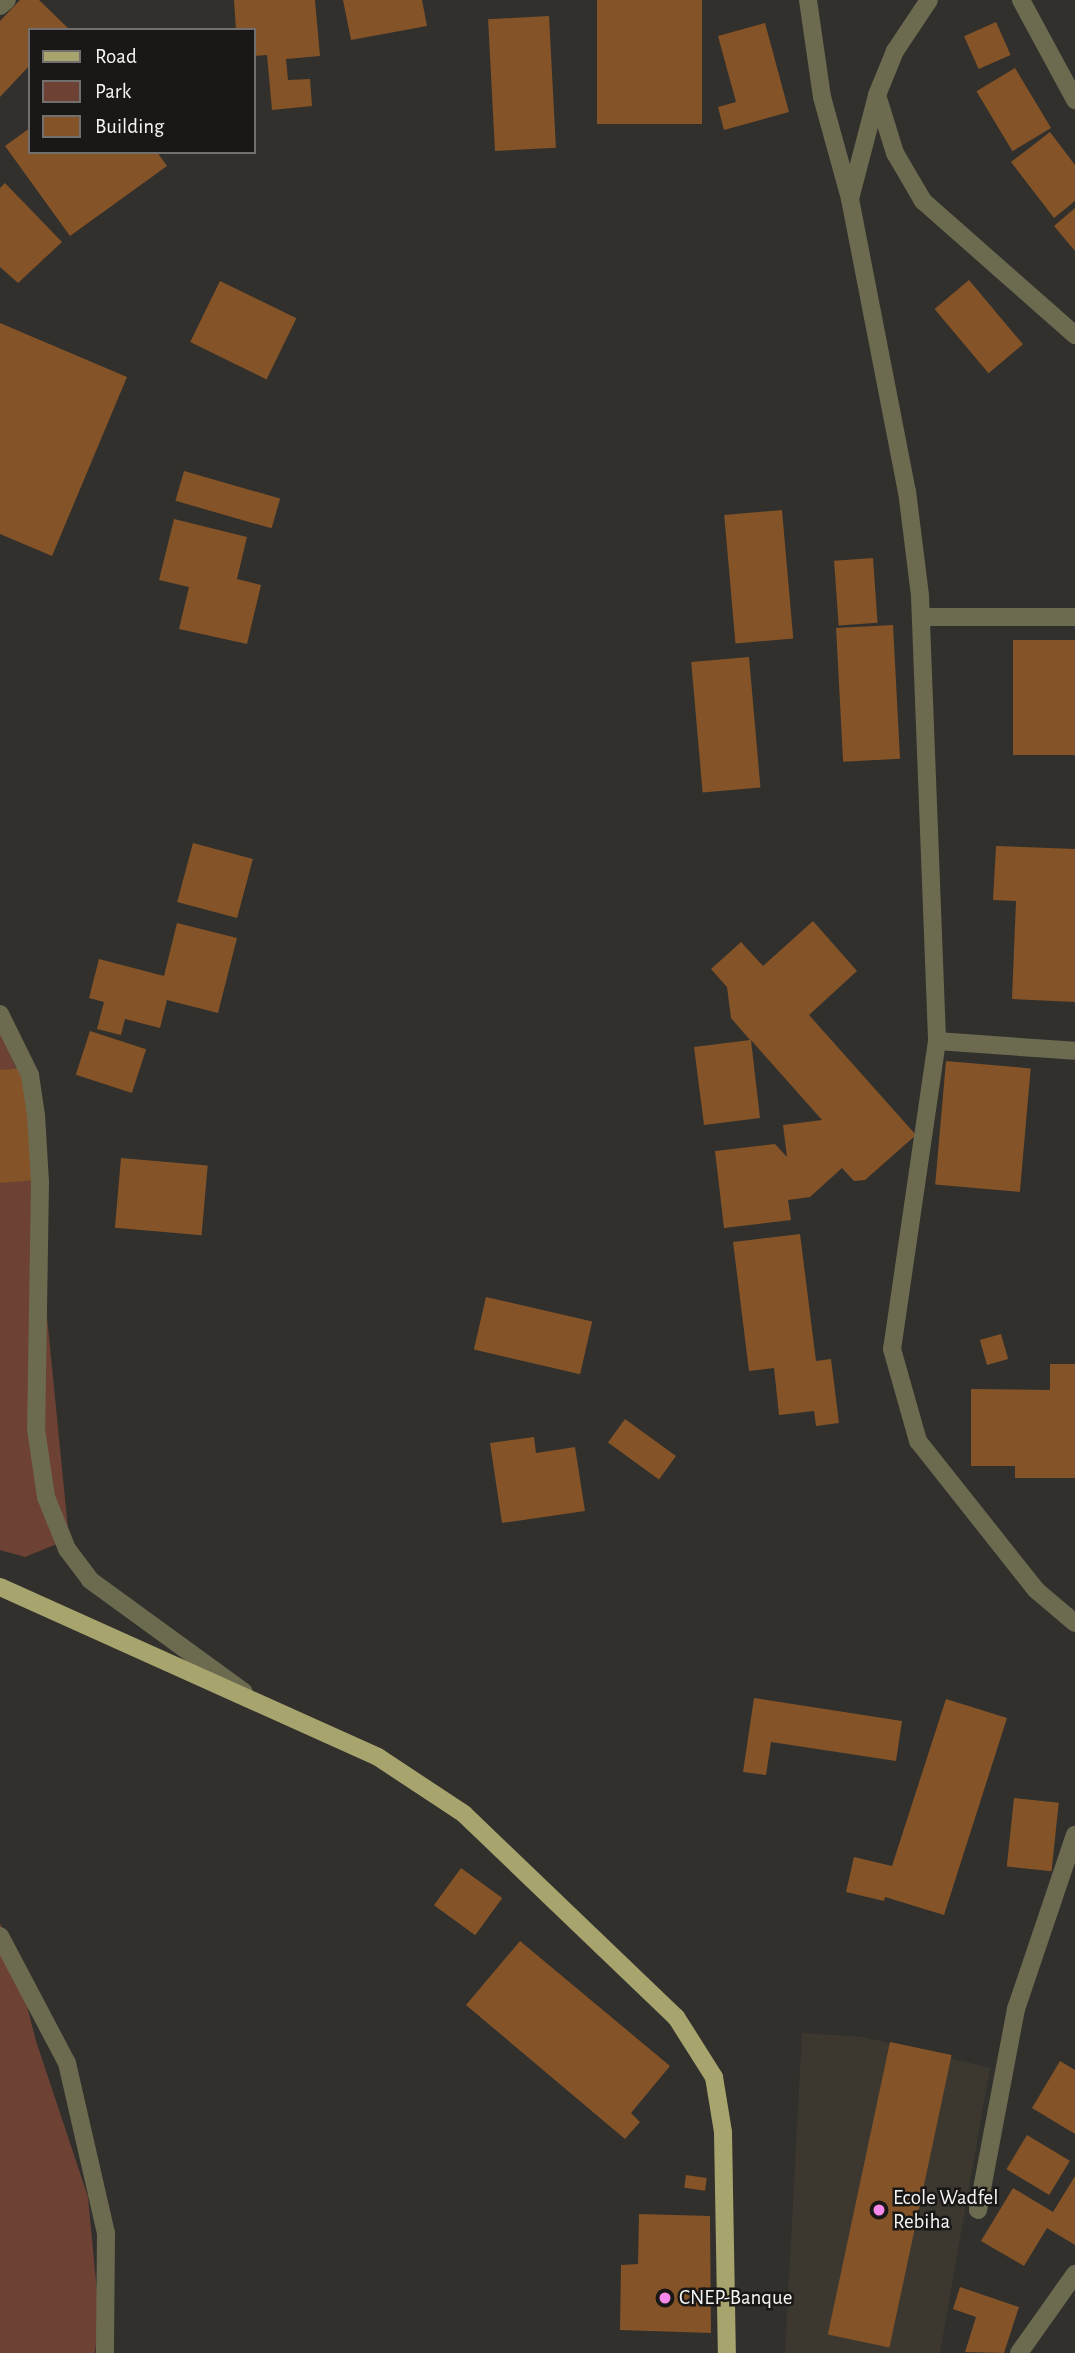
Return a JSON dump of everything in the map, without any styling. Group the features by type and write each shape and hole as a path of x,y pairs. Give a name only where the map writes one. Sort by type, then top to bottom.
{"main road":[{"path":"0,1587 378,1757 464,1814 676,2017 714,2077 723,2132 727,2353"}],"street":[{"path":"0,6 7,0"},
{"path":"808,0 822,97 850,198 908,491 921,617 937,1041 892,1349 918,1441 1036,1590 1075,1623"},
{"path":"850,198 877,95 895,51 929,0"},
{"path":"1021,0 1075,100"},
{"path":"877,95 895,153 923,201 1075,335"},
{"path":"921,617 1075,617"},
{"path":"0,1014 30,1075 36,1115 40,1182 36,1429 46,1497 67,1549 90,1580 261,1704"},
{"path":"937,1041 1075,1051"},
{"path":"978,2210 1016,2010 1075,1835"},
{"path":"0,1936 67,2063 106,2233 105,2353"},
{"path":"1019,2353 1075,2274"}],"shaded area":[{"name":"Ecole Wadfel Rebiha","path":"802,2033 864,2037 990,2068 940,2353 785,2353"}],"green space":[{"path":"0,1033 24,1085 69,1539 25,1557 0,1550"},
{"path":"0,1923 13,1951 36,2041 88,2197 99,2313 95,2353 0,2353"}],"building":[{"path":"20,0 39,0 68,28 28,28 28,67 0,97 0,21"},
{"path":"234,0 315,0 320,56 286,59 288,80 310,79 312,106 272,110 267,55 256,56 256,28 236,28"},
{"path":"343,0 422,0 427,26 351,40"},
{"path":"597,0 702,0 702,124 597,124"},
{"path":"549,16 556,148 495,151 488,19"},
{"path":"996,22 1011,55 979,69 964,36"},
{"path":"765,23 789,112 724,130 718,107 736,102 718,36"},
{"path":"1015,68 1051,128 1012,151 976,91"},
{"path":"28,129 28,154 158,154 167,166 70,236 5,146"},
{"path":"1050,132 1075,165 1075,201 1054,218 1011,162"},
{"path":"5,183 62,242 18,283 0,267 0,188"},
{"path":"1075,208 1075,251 1054,226"},
{"path":"969,280 1023,344 989,373 935,309"},
{"path":"220,281 296,318 267,379 190,342"},
{"path":"0,323 127,377 52,556 0,534"},
{"path":"184,471 280,499 272,528 175,501"},
{"path":"782,510 793,639 735,644 724,515"},
{"path":"174,519 247,537 237,579 261,585 247,644 179,629 189,587 159,580"},
{"path":"873,558 878,623 839,626 834,561"},
{"path":"893,625 900,759 843,762 836,628"},
{"path":"1013,640 1075,640 1075,755 1013,755"},
{"path":"749,657 760,788 703,793 691,662"},
{"path":"193,843 253,859 237,918 177,902"},
{"path":"996,846 1075,849 1075,1002 1012,999 1016,901 993,900"},
{"path":"813,921 857,971 809,1015 916,1135 865,1180 854,1181 842,1168 810,1197 788,1200 791,1220 724,1228 715,1151 775,1144 787,1157 783,1125 822,1120 751,1040 760,1118 704,1125 694,1047 750,1040 731,1018 727,987 711,969 741,942 763,966"},
{"path":"177,923 237,938 218,1013 167,1000 160,1028 125,1019 121,1035 97,1029 104,1002 89,998 99,959 164,976"},
{"path":"90,1031 146,1049 132,1093 76,1075"},
{"path":"946,1061 1031,1068 1020,1192 935,1185"},
{"path":"35,1067 46,1179 0,1183 0,1070"},
{"path":"121,1158 208,1166 202,1235 115,1228"},
{"path":"800,1234 816,1361 831,1359 839,1423 816,1426 814,1411 779,1415 774,1368 749,1371 733,1242"},
{"path":"486,1297 592,1322 580,1374 474,1350"},
{"path":"1001,1334 1008,1359 987,1365 980,1340"},
{"path":"1050,1364 1075,1364 1075,1478 1015,1478 1015,1466 971,1466 971,1389 1050,1390"},
{"path":"625,1419 676,1456 659,1479 608,1442"},
{"path":"534,1437 536,1453 575,1447 585,1511 502,1523 490,1443"},
{"path":"754,1698 902,1721 896,1761 771,1742 766,1775 743,1772"},
{"path":"946,1699 1007,1718 944,1915 885,1897 884,1901 846,1892 854,1857 892,1866"},
{"path":"1014,1798 1059,1803 1052,1871 1007,1867"},
{"path":"461,1868 502,1898 475,1935 434,1905"},
{"path":"520,1941 670,2066 631,2113 640,2122 625,2139 466,2005"},
{"path":"890,2042 952,2055 889,2348 828,2334"},
{"path":"1060,2061 1075,2070 1075,2134 1032,2108"},
{"path":"1027,2135 1070,2161 1049,2195 1006,2169"},
{"path":"686,2175 707,2178 705,2191 684,2188"},
{"path":"1075,2176 1075,2245 1047,2228 1024,2266 981,2241 1013,2188 1053,2212"},
{"name":"CNEP-Banque","path":"639,2214 710,2216 711,2333 620,2330 621,2265 638,2264"},
{"path":"960,2287 1019,2307 1004,2353 965,2352 976,2317 953,2309"}],"place":[{"name":"Ecole Wadfel Rebiha","path":"879,2210"},
{"name":"CNEP-Banque","path":"665,2298"}]}
